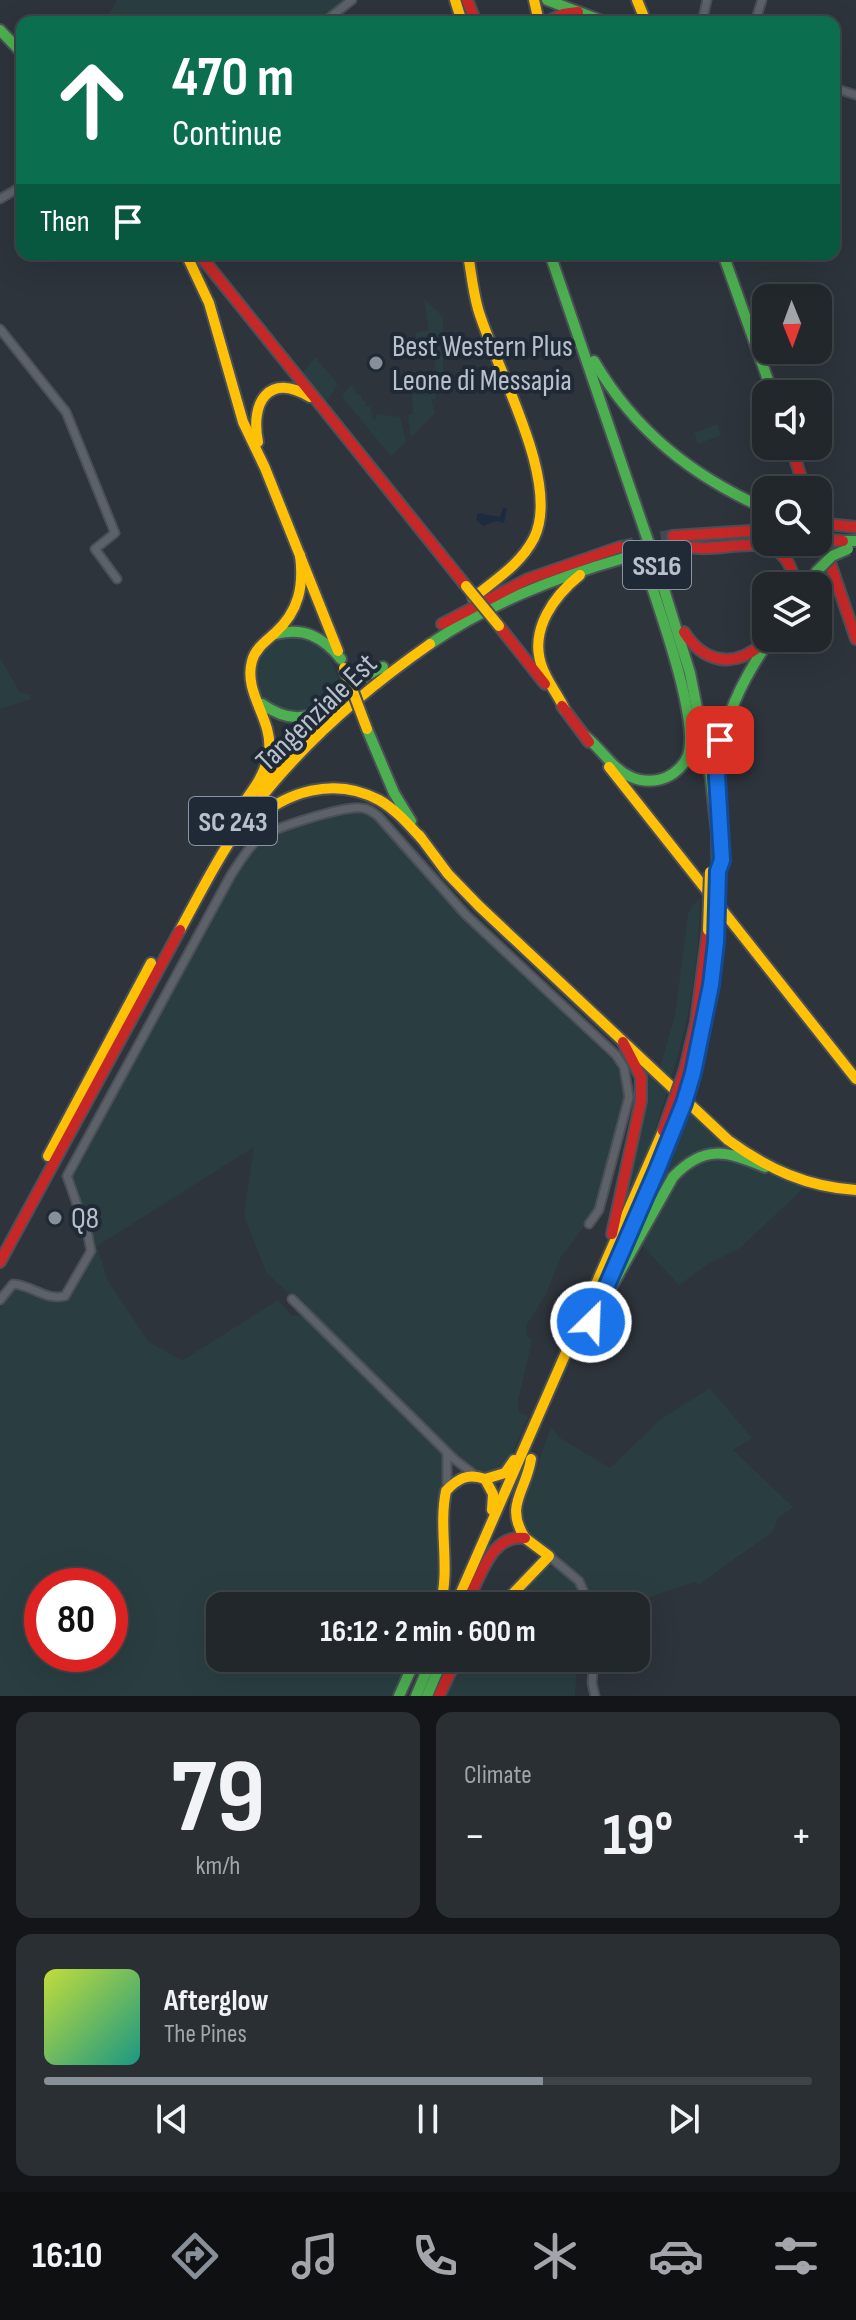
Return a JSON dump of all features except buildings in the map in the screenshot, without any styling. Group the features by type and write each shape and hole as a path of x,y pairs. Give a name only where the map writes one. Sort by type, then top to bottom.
{"main road":[{"path":"549,0 589,16"},
{"path":"557,16 578,12"},
{"path":"0,30 16,47"},
{"path":"189,260 205,293"},
{"path":"204,260 499,626 856,1079"},
{"path":"436,624 500,578 518,561 535,536 542,504 538,470 478,308 469,260"},
{"name":"SS16","path":"471,1592 531,1459 668,1132 689,1071 711,985 716,942 718,887 706,798 695,732 677,660 650,569 543,260"},
{"path":"553,260 567,287 598,370 638,425 701,476 752,503"},
{"name":"SS16","path":"553,260 679,633 698,707 713,789 714,872 689,1071"},
{"path":"725,260 768,380"},
{"path":"225,287 209,279 204,285 243,422 265,468 394,793 421,838 448,874 479,906 714,1129 765,1167"},
{"path":"265,468 254,428 255,410 262,397 274,390 291,388 305,393 326,412"},
{"path":"678,543 706,532 752,530"},
{"path":"816,572 856,530"},
{"path":"646,532 655,547 685,634 696,650 710,659 736,660 754,652"},
{"path":"678,543 752,539"},
{"path":"678,543 691,549 729,544 767,545 788,562 793,572"},
{"path":"565,710 539,657 544,621 556,598 570,582 580,575 620,563 622,552"},
{"name":"Tangenziale Est","path":"0,1244 222,836 296,743 426,634 498,592 576,559 622,552"},
{"name":"Tangenziale Est","path":"0,1262 230,840 263,795 336,719 427,644 497,603 622,552"},
{"path":"222,836 268,762 270,733 250,679 251,662 259,648 292,615 300,598 303,581 300,555"},
{"path":"828,556 856,639"},
{"path":"585,736 627,775 637,779 666,777 681,766 688,756 689,733 684,708 650,581 650,569"},
{"path":"272,636 291,630 310,632 327,642 342,664"},
{"path":"714,872 722,860 717,776 720,740 734,696 760,652"},
{"path":"257,698 279,716 307,718 322,712 373,671 383,667"},
{"path":"201,892 258,816 291,795 331,788 353,790 377,798 421,838"},
{"path":"623,1042 638,1068 641,1101 598,1294 609,1291 673,1177 687,1161 701,1154 742,1157 792,1179 826,1187 856,1187"},
{"name":"SS16","path":"461,1592 540,1414 598,1294"},
{"path":"444,1592 443,1518 446,1491 462,1477 501,1476 509,1469 531,1424 540,1414"},
{"path":"514,1592 549,1556 525,1538 516,1526 513,1511 531,1459"},
{"path":"478,1552 479,1540 494,1502 491,1488 481,1477"},
{"path":"473,1592 494,1547 509,1537 525,1538"},
{"path":"399,1696 410,1672"},
{"path":"416,1696 426,1672"},
{"path":"427,1696 437,1672"},
{"path":"439,1696 450,1672"}],"street":[{"path":"332,16 352,0"},
{"path":"0,329 66,412 115,533 95,549 117,579"},
{"path":"0,1300 13,1284 26,1285 47,1296 65,1296 88,1260 91,1251 88,1236 67,1176 247,851 258,839 275,830 347,808 364,808 378,816 466,915 616,1055 624,1067 629,1097 599,1210 589,1224"},
{"path":"292,1299 446,1451 481,1477"},
{"path":"446,1451 449,1471 446,1491"},
{"path":"549,1556 579,1581 584,1592"},
{"path":"593,1672 595,1696"}],"green space":[{"path":"117,0 345,0 325,16 108,16"},
{"path":"424,299 443,317 443,368 447,389 439,391 433,351 419,353 415,333 429,330"},
{"path":"315,357 338,384 326,402 302,374"},
{"path":"434,383 436,398 431,400 435,413 411,437 408,415 413,414 412,395 418,394 417,386"},
{"path":"350,386 357,395 361,395 366,407 370,406 373,420 376,414 400,417 406,442 391,456 342,397"},
{"path":"717,424 721,435 698,444 694,433"},
{"path":"297,636 322,648 342,688 324,704 301,716 265,702 256,680 256,672 266,649 278,641"},
{"path":"0,658 20,693 31,694 30,699 0,709"},
{"path":"353,812 365,814 376,821 437,891 614,1062 621,1075 624,1101 596,1211 561,1257 545,1296 526,1326 527,1336 532,1341 518,1401 519,1412 529,1416 507,1464 499,1472 480,1473 469,1467 266,1272 244,1215 254,1147 97,1246 108,1281 148,1341 182,1361 278,1300 292,1316 303,1315 442,1453 438,1592 206,1592 206,1672 407,1672 396,1696 0,1696 0,1309 8,1293 14,1289 22,1289 54,1303 72,1295 92,1260 94,1242 71,1184 73,1177 247,857 270,836 306,823"},
{"path":"700,898 692,992 683,1038 669,1083 660,1068 675,1015 688,915"},
{"path":"643,1069 667,1092 648,1153 620,1218"},
{"path":"684,1109 732,1150 694,1154 634,1235 668,1154"},
{"path":"720,1157 805,1187 740,1248 708,1264 679,1285 640,1243 675,1179 693,1163"},
{"path":"710,1388 752,1438 733,1450 793,1507 777,1519 774,1531 698,1585 695,1582 650,1598 650,1592 588,1592 578,1576 526,1534 519,1516 551,1427 560,1438 610,1468 661,1419"},
{"path":"550,1566 563,1572 581,1592 520,1592 544,1568"},
{"path":"454,1672 577,1672 575,1696 442,1696"}],"water":[{"path":"503,508 507,509 504,523 496,521 483,526 476,519 478,513 500,517"}],"tunnel":[{"path":"620,547 673,536"},
{"path":"624,558 676,547"}],"traffic: fast":[{"path":"547,0 589,16"},
{"path":"0,30 16,47"},
{"path":"552,260 690,673 711,779 717,833 718,887"},
{"path":"725,260 768,380"},
{"path":"594,361 628,409 668,449 714,482 752,502"},
{"path":"843,541 856,541"},
{"path":"817,571 832,556 848,549"},
{"path":"430,644 476,616 523,593 624,558"},
{"path":"585,736 618,769 640,780 663,779 677,771 688,755 690,739 684,694 650,581 650,569"},
{"path":"276,634 295,632 312,636 341,659"},
{"path":"717,775 723,737 734,703 762,652"},
{"path":"262,704 281,714 298,717 313,714 383,667"},
{"path":"367,729 394,793 411,821"},
{"path":"602,1295 609,1291 673,1177 684,1166 706,1155 727,1154 765,1167"},
{"path":"399,1696 410,1672"},
{"path":"416,1696 426,1672"},
{"path":"427,1696 437,1672"}],"traffic: slow":[{"path":"455,0 460,16"},
{"path":"534,0 538,16"},
{"path":"637,0 644,16"},
{"path":"189,260 209,303 243,422 265,468 338,651"},
{"path":"469,260 478,309 533,456 540,514 534,538 522,556 473,598"},
{"path":"258,442 257,415 266,395 283,388 310,397"},
{"path":"222,836 256,785 266,763 269,739 250,673 258,649 283,625 295,607 300,588 300,555"},
{"path":"565,710 543,670 538,651 539,638 553,603 580,575"},
{"path":"466,586 499,626"},
{"path":"180,930 235,833 284,770 354,703 430,644"},
{"path":"344,668 367,729"},
{"path":"255,791 296,743 337,705"},
{"path":"609,767 856,1079"},
{"path":"251,824 279,803 295,796 328,788 345,789 379,800 421,838"},
{"path":"419,835 448,874 479,906 728,1140 758,1160 789,1175 821,1185 856,1190"},
{"path":"708,930 710,872"},
{"path":"716,942 718,915"},
{"path":"48,1156 151,963"},
{"path":"461,1592 663,1131"},
{"path":"525,1538 516,1516 516,1507 531,1459"},
{"path":"492,1510 493,1494 485,1479 505,1473 514,1460"},
{"path":"443,1592 446,1491 464,1478 485,1479"},
{"path":"514,1592 549,1556 525,1538"}],"traffic: jam":[{"path":"467,0 474,16"},
{"path":"559,16 578,12"},
{"path":"204,260 466,586"},
{"path":"795,460 801,476"},
{"path":"832,524 856,527"},
{"path":"673,536 752,531"},
{"path":"832,540 843,541"},
{"path":"685,546 767,547 780,553 792,572"},
{"path":"442,624 528,579 620,547"},
{"path":"828,556 856,639"},
{"path":"499,626 545,684"},
{"path":"684,632 700,650 719,659 740,657 752,652"},
{"path":"562,706 589,742"},
{"path":"0,1262 180,930"},
{"path":"685,1069 696,1022 708,930"},
{"path":"612,1234 641,1101 641,1077 623,1042"},
{"path":"663,1131 685,1069"},
{"path":"471,1592 496,1549 513,1538 525,1538"},
{"path":"439,1696 450,1672"}],"place":[{"name":"Best Western Plus Leone di Messapia","path":"376,363"},
{"name":"Q8","path":"55,1218"}],"route":[{"path":"591,1322 684,1103 703,1028 716,942 718,871 722,860 717,776 720,740"}]}
